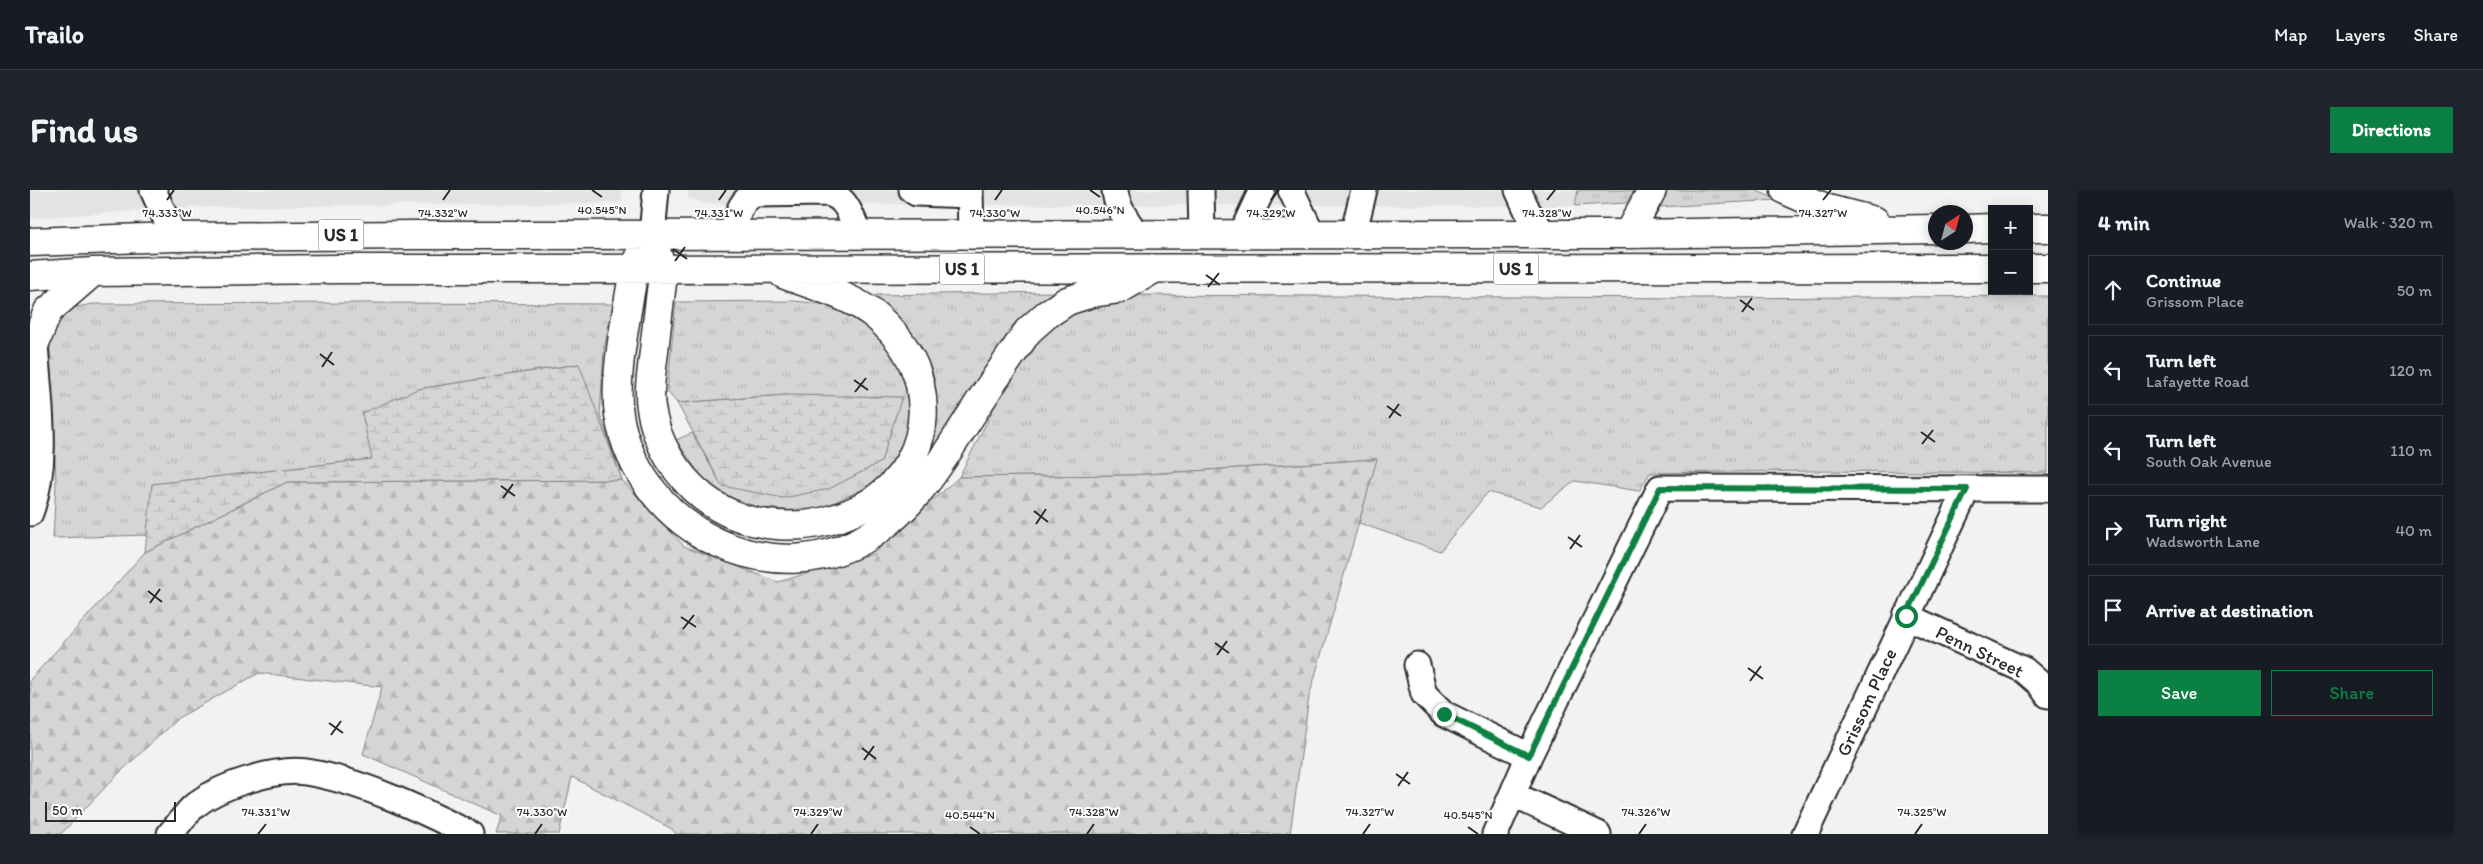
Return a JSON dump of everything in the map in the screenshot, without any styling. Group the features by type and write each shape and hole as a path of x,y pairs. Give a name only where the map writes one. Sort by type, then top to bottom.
{"highway":[{"path":"1628,234 1652,190"},
{"path":"1785,190 1828,210 1854,214 1900,230"},
{"path":"1973,229 1988,228"},
{"path":"2033,228 2048,228"},
{"name":"US 1","path":"30,242 174,237 859,234 1628,234 1928,229"},
{"path":"652,235 634,268 617,391 619,415 634,460 648,486 665,506 683,523 703,537 758,556 785,558 808,557 834,551 870,535 896,516 912,500 936,468 1028,331 1046,315 1067,301 1092,293 1120,289 1154,269"},
{"name":"US 1","path":"30,276 93,272 634,268 1988,268"},
{"path":"2033,268 2048,268"},
{"path":"664,269 650,385 651,408 656,429 674,467 692,488 711,503 733,515 760,524 779,527 827,522 849,514 870,501 888,488 900,474 911,456 921,428 922,396 909,355 876,316 846,299 770,269"},
{"path":"32,338 48,311 93,272"}],"street":[{"path":"153,190 174,237"},
{"path":"656,190 652,235 664,269"},
{"path":"912,190 916,193 970,193 970,234"},
{"path":"1115,190 1120,210 1136,234"},
{"path":"1201,190 1202,235"},
{"path":"1241,235 1262,190"},
{"path":"1291,190 1312,234"},
{"path":"1353,235 1364,190"},
{"path":"1518,190 1526,210 1544,234"},
{"path":"731,235 746,193 836,195 843,201 859,234"},
{"path":"30,513 38,489 40,465 32,338"},
{"path":"1495,834 1514,795 1529,756 1660,488 2048,489"},
{"name":"Grissom Place","path":"1805,834 1967,489"},
{"name":"Penn Street","path":"1906,616 2024,670 2039,683 2048,695"},
{"path":"1418,665 1424,694 1444,714 1529,756"},
{"path":"170,834 193,807 228,786 267,776 304,772 345,781 430,814 470,834"},
{"path":"1514,795 1598,834"}],"shaded area":[{"path":"30,190 623,190 621,203 198,207 30,218"},
{"path":"689,190 1578,190 1575,206 706,204 688,198"}],"green space":[{"path":"1578,190 1634,190 1626,203 1575,206"},
{"path":"1666,190 1755,190 1778,200 1659,207"},
{"path":"1057,292 920,468 932,422 873,300 876,295"},
{"path":"1124,295 1701,298 2048,296 2048,473 1812,471 1650,473 1639,491 1575,481 1541,507 1488,492 1440,551 1359,523 1376,459 1132,475 959,477 1004,388 1032,346 1079,304"},
{"path":"794,301 823,304 844,310 872,327 905,369 913,412 900,451 875,484 812,512 744,507 707,485 676,440 692,433 722,486 786,395 677,403 667,391 676,302"},
{"path":"93,304 613,304 604,350 600,414 622,480 578,364 418,389 373,459 153,484 147,535 53,538 56,483 49,332 59,310"},
{"path":"579,364 622,480 287,482 145,552 152,484 372,459 362,413 418,389"},
{"path":"786,395 902,397 881,462 829,489 783,498 722,486 677,403"},
{"path":"1377,459 1309,697 1290,834 676,834 672,829 572,777 559,834 496,834 502,816 363,754 382,687 259,673 178,718 114,778 61,834 30,834 30,680 145,552 287,482 622,480 684,546 778,582 873,554 959,477 1132,475"}],"route":[{"path":"1444,714 1529,756 1660,488 1967,489 1906,616"}]}
